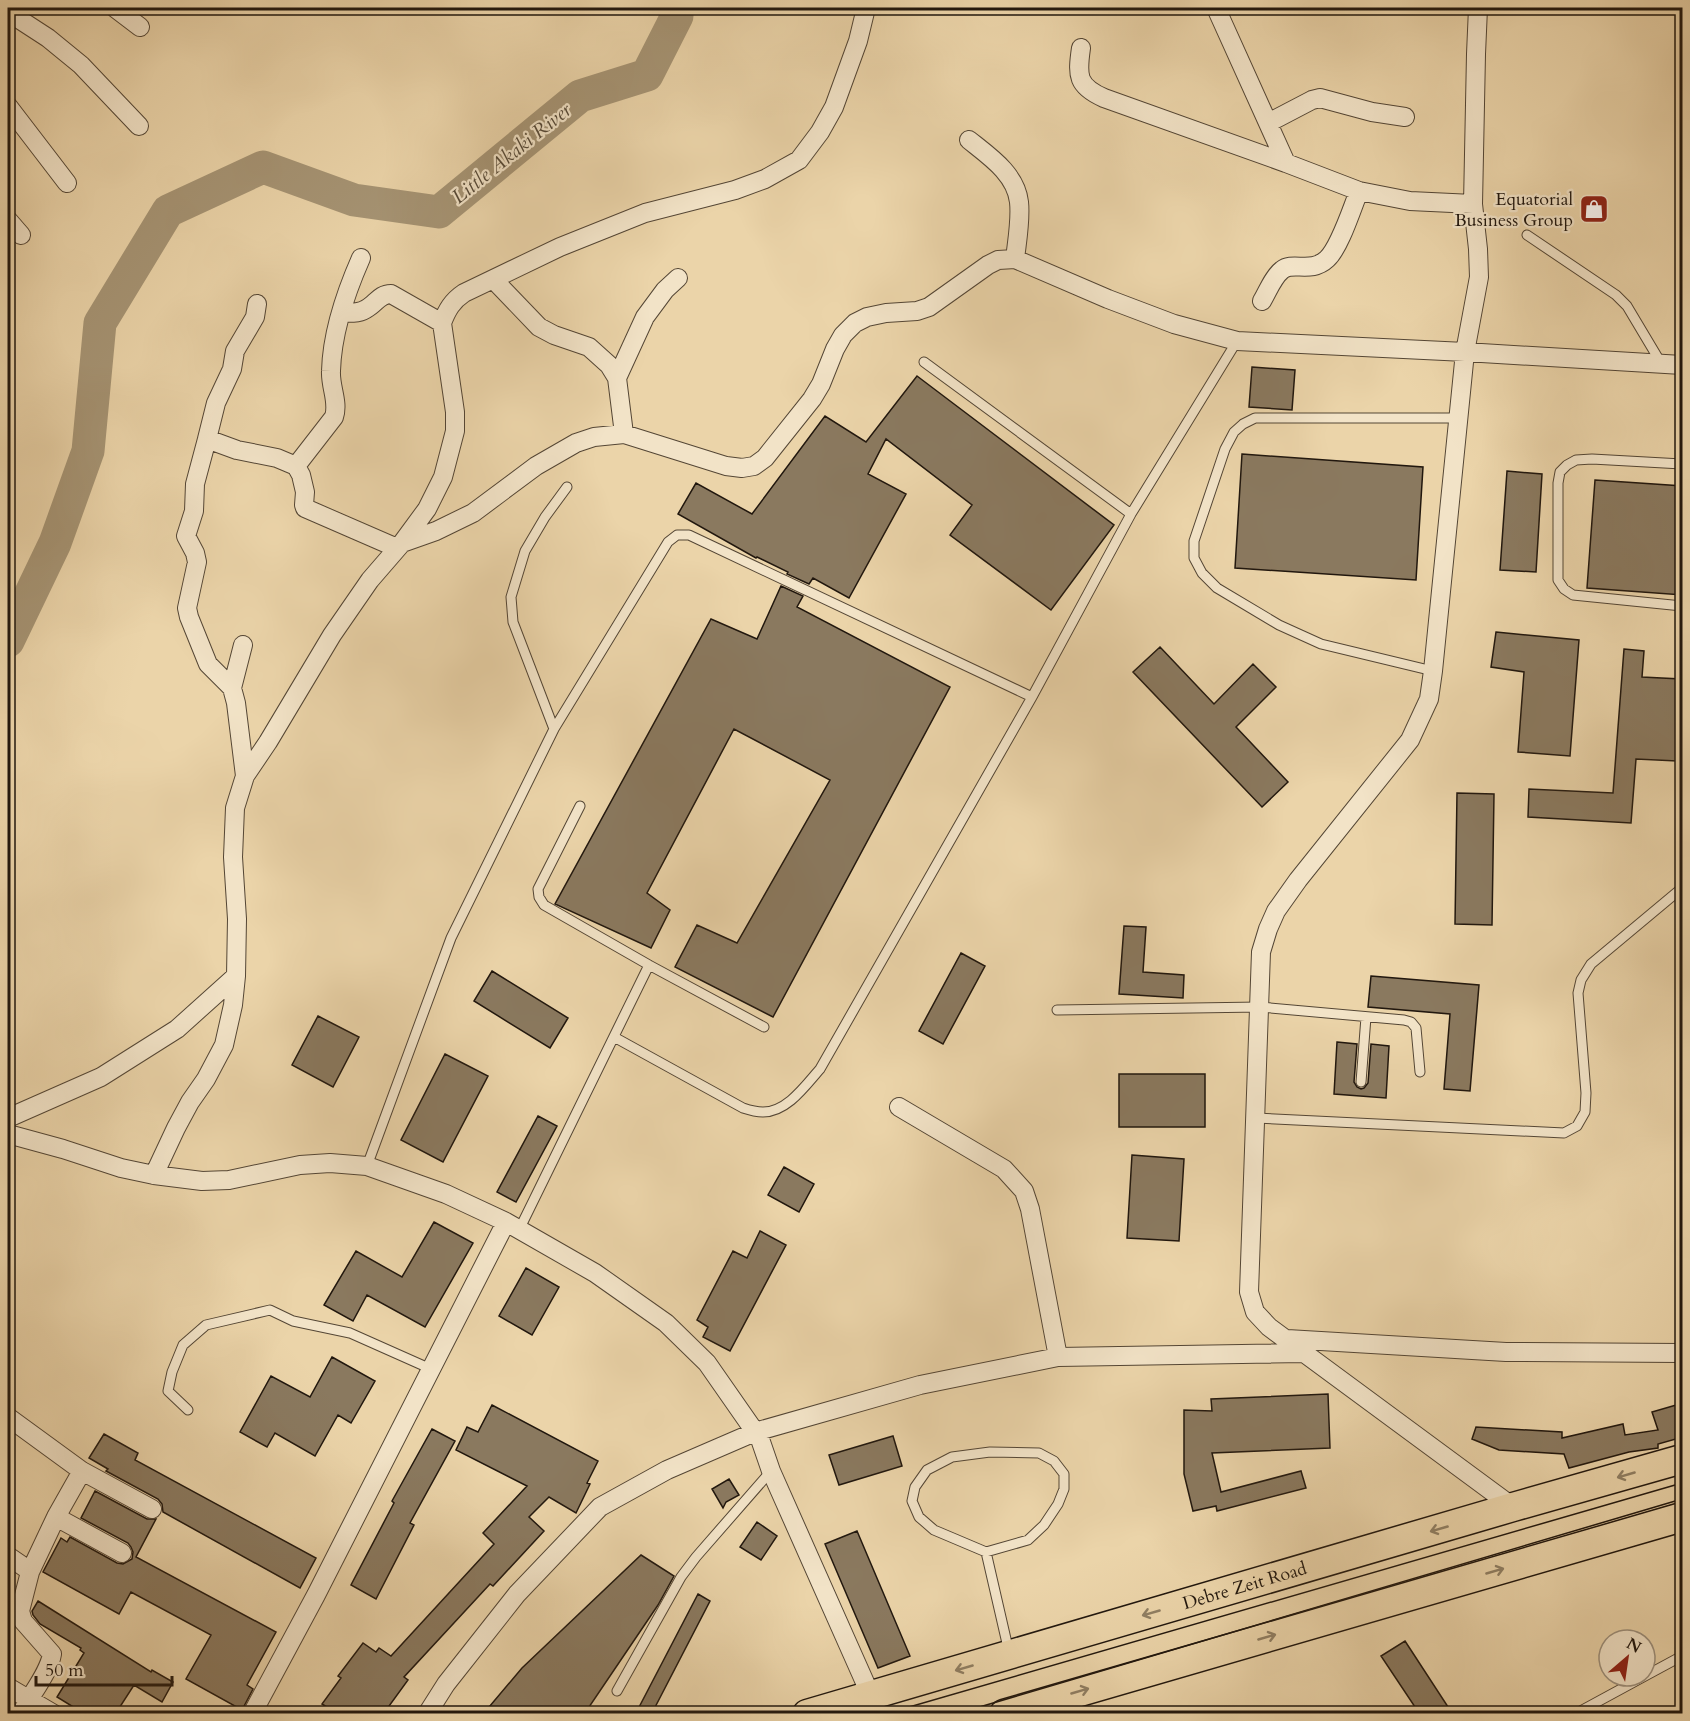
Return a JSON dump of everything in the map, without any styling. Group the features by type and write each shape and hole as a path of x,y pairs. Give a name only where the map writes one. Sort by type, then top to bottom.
{"main road":[{"name":"Debre Zeit Road","path":"807,1713 1513,1507 1683,1460"},
{"path":"1004,1713 1683,1516"}],"street":[{"path":"115,8 140,27"},
{"path":"154,1175 190,1102 206,1079 224,1045 233,1005 236,976 237,919 233,857 236,808 245,776 268,742 332,634 370,580 427,509 443,477 455,431 455,412 442,323 448,309 454,300 464,293 560,247 645,213 765,180 799,160 820,132 834,107 858,41 866,8"},
{"path":"1216,8 1286,162"},
{"path":"1478,8 1473,204 1479,277 1465,352 1429,699 1410,740 1298,880 1276,910 1268,929 1262,952 1249,1292 1255,1312 1269,1327 1513,1507"},
{"path":"8,12 48,38 74,59 96,79 139,126"},
{"path":"1081,48 1079,65 1081,81 1090,92 1115,102 1286,162 1359,191 1410,201 1473,204"},
{"path":"1268,123 1320,98 1372,112 1405,117"},
{"path":"8,106 67,183"},
{"path":"969,140 1000,165 1019,200 1015,259"},
{"path":"1262,301 1278,273 1284,268 1291,266 1306,268 1327,260 1336,247 1359,191"},
{"path":"8,220 21,235"},
{"path":"296,466 334,417 336,411 331,369 341,312 361,258"},
{"path":"207,439 237,450 276,458 296,466 305,492 305,508 400,545 473,513 536,466 576,443 594,437 624,434 726,466 742,468 754,466 765,458 812,399 821,384 835,349 843,335 855,323 876,315 917,311 929,307 988,264 998,260 1015,259 1108,300 1163,320 1237,341 1683,365"},
{"path":"618,378 645,317 659,297 678,278"},
{"path":"493,279 539,327 554,335 589,347 609,364 618,378 624,434"},
{"path":"341,312 362,311 385,294 391,294 442,323"},
{"path":"232,688 208,664 189,617 188,609 196,562 195,553 186,536 194,511 195,484 216,403 232,369 235,351 255,317 257,304"},
{"path":"243,645 232,688 245,776"},
{"path":"8,1118 110,1072 177,1029 236,976"},
{"path":"899,1107 1004,1169 1024,1191 1030,1209 1058,1357"},
{"path":"8,1134 121,1168 202,1181 229,1180 300,1166 330,1163 367,1166 446,1194 512,1226 595,1273 666,1323 707,1363 760,1439 771,1471 871,1696"},
{"path":"252,1713 316,1595 431,1369 512,1226"},
{"path":"1287,1339 1506,1352 1683,1353"},
{"path":"427,1713 446,1684 517,1594 600,1507 667,1470 755,1432 920,1385 1058,1357 1306,1353"},
{"path":"8,1417 82,1471 152,1509"},
{"path":"25,1706 50,1663 52,1654 23,1621 20,1611 30,1572 56,1517 82,1471"},
{"path":"56,1517 122,1553"},
{"path":"8,1556 30,1572"},
{"path":"8,1688 25,1706 54,1713"}],"lane":[{"path":"1527,235 1616,295 1627,306 1661,363"},
{"path":"614,1037 743,1108 762,1112 779,1109 799,1093 820,1069 1032,697 1131,514 1237,341"},
{"path":"924,362 1131,514"},
{"path":"1433,671 1321,644 1279,625 1217,588 1202,573 1194,558 1194,541 1225,449 1234,432 1243,423 1255,418 1458,418"},
{"path":"1683,464 1592,459 1576,460 1567,465 1560,472 1558,483 1558,580 1564,589 1573,595 1683,606"},
{"path":"554,729 513,622 511,597 525,551 545,517 567,487"},
{"path":"367,1166 451,938 554,729 668,542 678,535 688,535 1032,697"},
{"path":"580,806 538,889 539,897 544,905 764,1027"},
{"path":"1256,1118 1564,1133 1577,1126 1585,1112 1586,1093 1578,993 1581,980 1591,964 1683,888"},
{"path":"512,1226 614,1037 649,965"},
{"path":"1057,1010 1260,1007 1404,1020 1411,1022 1416,1028 1420,1072"},
{"path":"1361,1082 1366,1017"},
{"path":"188,1410 168,1391 172,1372 183,1345 206,1324 270,1310 293,1321 350,1333 431,1369"},
{"path":"990,1452 1039,1453 1054,1461 1064,1474 1064,1489 1058,1504 1044,1525 1028,1540 986,1552 934,1530 919,1517 912,1501 915,1487 927,1470 952,1456 990,1452"},
{"path":"617,1691 681,1577 771,1471"},
{"path":"986,1552 1010,1655"},
{"path":"1657,1670 1683,1656"},
{"path":"1575,1713 1622,1688"}],"building":[{"path":"1252,367 1295,370 1292,410 1249,407"},
{"path":"917,376 1114,525 1051,610 950,535 972,505 886,439 868,474 906,494 849,598 813,578 809,584 787,574 788,572 756,558 678,514 696,483 752,514 825,416 866,442"},
{"path":"1242,454 1423,467 1416,580 1235,568"},
{"path":"1507,471 1542,474 1536,572 1500,570"},
{"path":"1595,480 1683,486 1683,595 1587,588"},
{"path":"781,586 803,596 797,607 950,687 773,1017 675,967 697,925 737,943 830,780 734,729 647,893 670,910 651,948 555,904 711,619 757,639"},
{"path":"1496,632 1579,640 1570,756 1518,752 1524,672 1491,667"},
{"path":"1160,647 1214,704 1253,664 1276,687 1236,727 1288,782 1262,807 1133,672"},
{"path":"1624,649 1644,651 1642,677 1681,679 1677,761 1636,759 1631,823 1528,817 1529,789 1613,793"},
{"path":"1457,793 1494,794 1492,925 1455,924"},
{"path":"1124,926 1146,927 1143,972 1184,975 1183,998 1119,994"},
{"path":"961,953 985,966 943,1044 919,1031"},
{"path":"492,971 568,1018 550,1048 474,1001"},
{"path":"1371,976 1479,985 1470,1091 1444,1089 1450,1014 1368,1007"},
{"path":"318,1016 359,1037 333,1087 292,1065"},
{"path":"1337,1042 1357,1044 1354,1082 1361,1089 1368,1083 1371,1044 1389,1046 1386,1098 1334,1094"},
{"path":"445,1054 488,1076 443,1162 401,1140"},
{"path":"1119,1074 1205,1074 1205,1127 1119,1127"},
{"path":"538,1116 557,1126 516,1202 497,1192"},
{"path":"1132,1155 1184,1159 1179,1241 1127,1238"},
{"path":"784,1167 814,1184 799,1212 768,1195"},
{"path":"434,1222 473,1243 425,1327 367,1295 353,1321 324,1305 356,1251 402,1277"},
{"path":"760,1231 786,1245 730,1351 703,1337 708,1327 697,1320 733,1251 747,1258"},
{"path":"526,1268 559,1287 532,1335 499,1316"},
{"path":"332,1357 375,1381 351,1423 338,1415 315,1456 275,1433 267,1447 240,1432 271,1376 310,1397"},
{"path":"1328,1394 1330,1448 1212,1453 1221,1492 1301,1471 1306,1488 1217,1511 1216,1506 1193,1511 1184,1474 1184,1410 1212,1411 1211,1399"},
{"path":"1683,1403 1683,1437 1658,1444 1658,1448 1629,1452 1569,1468 1564,1454 1499,1450 1472,1439 1476,1427 1562,1432 1562,1438 1623,1424 1625,1435 1658,1430 1652,1412"},
{"path":"492,1405 598,1461 576,1513 549,1497 529,1517 544,1531 493,1586 490,1584 404,1677 408,1680 384,1713 336,1713 322,1704 341,1678 338,1676 363,1643 376,1652 379,1648 391,1656 494,1544 483,1533 527,1486 456,1450 467,1427 478,1432"},
{"path":"432,1429 455,1441 410,1523 414,1525 376,1599 351,1585 394,1503 392,1501"},
{"path":"104,1434 138,1453 135,1460 316,1558 300,1588 163,1512 162,1504 158,1499 106,1471 108,1469 89,1458"},
{"path":"893,1436 902,1466 839,1485 829,1455"},
{"path":"729,1479 739,1495 726,1502 723,1508 712,1489"},
{"path":"95,1491 147,1519 156,1519 136,1557 276,1632 247,1685 253,1689 242,1710 186,1679 211,1635 131,1592 119,1614 43,1572 61,1538 67,1542 70,1537 117,1563 123,1564 132,1559 133,1552 128,1543 81,1518"},
{"path":"757,1522 777,1536 761,1560 740,1547"},
{"path":"857,1531 910,1656 878,1668 825,1544"},
{"path":"641,1555 674,1576 658,1605 585,1713 484,1713 522,1668"},
{"path":"698,1594 710,1601 652,1713 636,1713"},
{"path":"38,1601 151,1672 152,1670 173,1682 162,1702 134,1685 116,1713 83,1713 57,1697 84,1653 80,1650 81,1648 40,1624 32,1611"},
{"path":"1405,1641 1452,1713 1419,1713 1381,1656"}],"waterway":[{"name":"Little Akaki River","path":"8,641 55,543 88,451 100,323 168,211 263,167 354,200 439,212 580,96 647,75 677,16 677,8"}],"tram line":[{"path":"885,1714 1682,1483"},
{"path":"956,1714 1682,1499"}],"place":[{"name":"Equatorial Business Group","path":"1594,209"}]}
